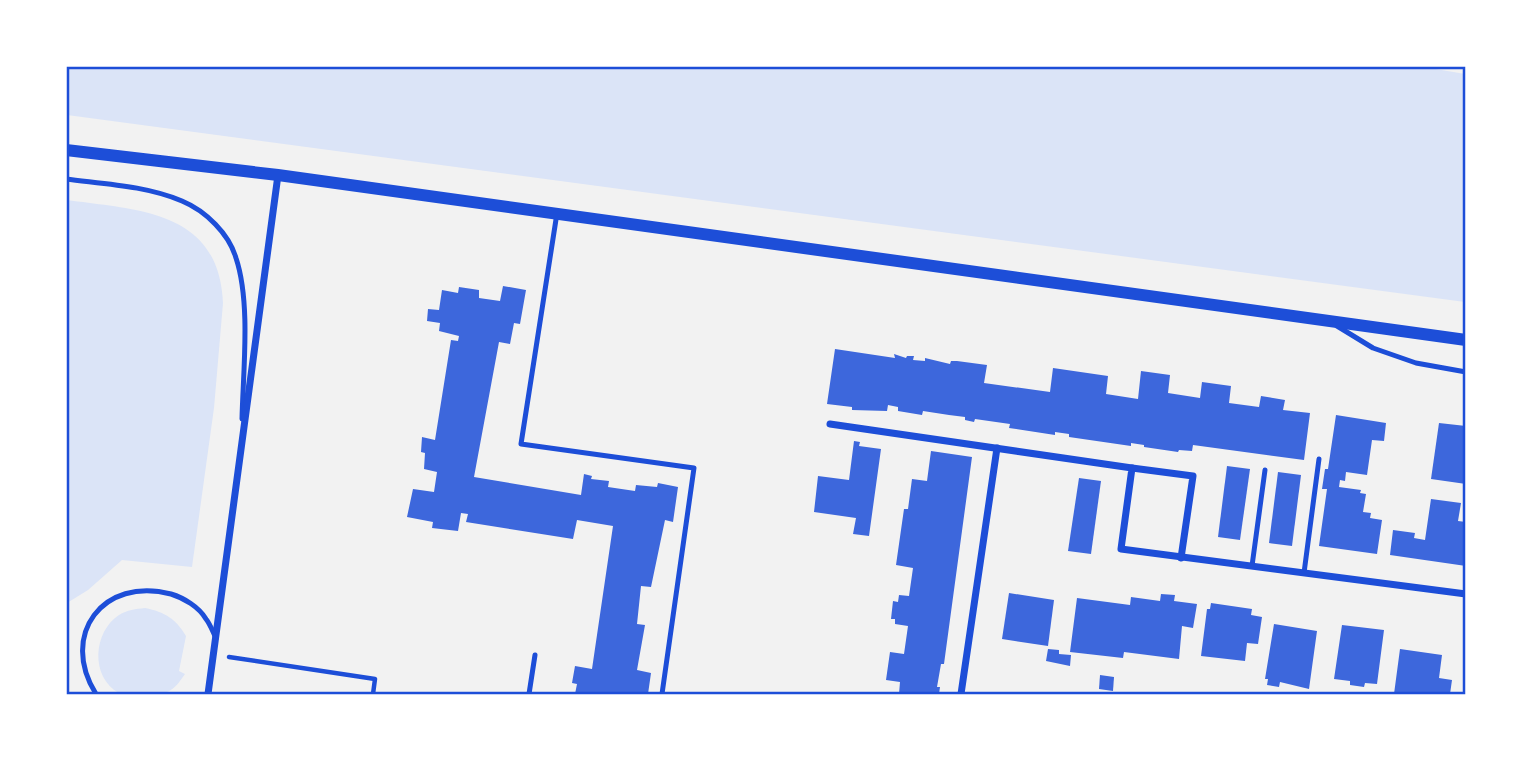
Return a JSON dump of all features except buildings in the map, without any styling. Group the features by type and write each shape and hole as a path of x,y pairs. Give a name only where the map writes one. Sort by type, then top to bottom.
{"street":[{"path":"66,150 278,175 1465,340"},
{"path":"208,695 278,175"},
{"path":"830,424 1193,477 1181,558"},
{"path":"961,695 997,449"},
{"path":"1132,468 1121,550 1465,594"}],"lane":[{"path":"66,179 169,196 196,209 214,223 227,239 236,257 242,298 242,441"},
{"path":"557,214 521,443 694,468 662,695"},
{"path":"1331,322 1373,348 1416,363 1465,372"},
{"path":"1304,573 1319,460"},
{"path":"1252,566 1265,470"},
{"path":"96,695 86,671 83,654 85,636 90,621 99,609 116,596 144,589 179,597 206,617 216,638"},
{"path":"529,695 535,655"}],"path":[{"path":"214,655 375,679 373,695"}],"shaded area":[{"path":"67,66 1418,66 1465,74 1465,302 67,115"},
{"path":"67,200 147,212 170,220 191,232 207,249 218,272 223,303 214,408 192,567 122,560 88,590 67,603"},
{"path":"145,608 169,617 186,636 179,671 185,674 173,689 164,693 122,694 110,686 103,676 99,666 100,643 110,623 119,615"}]}
